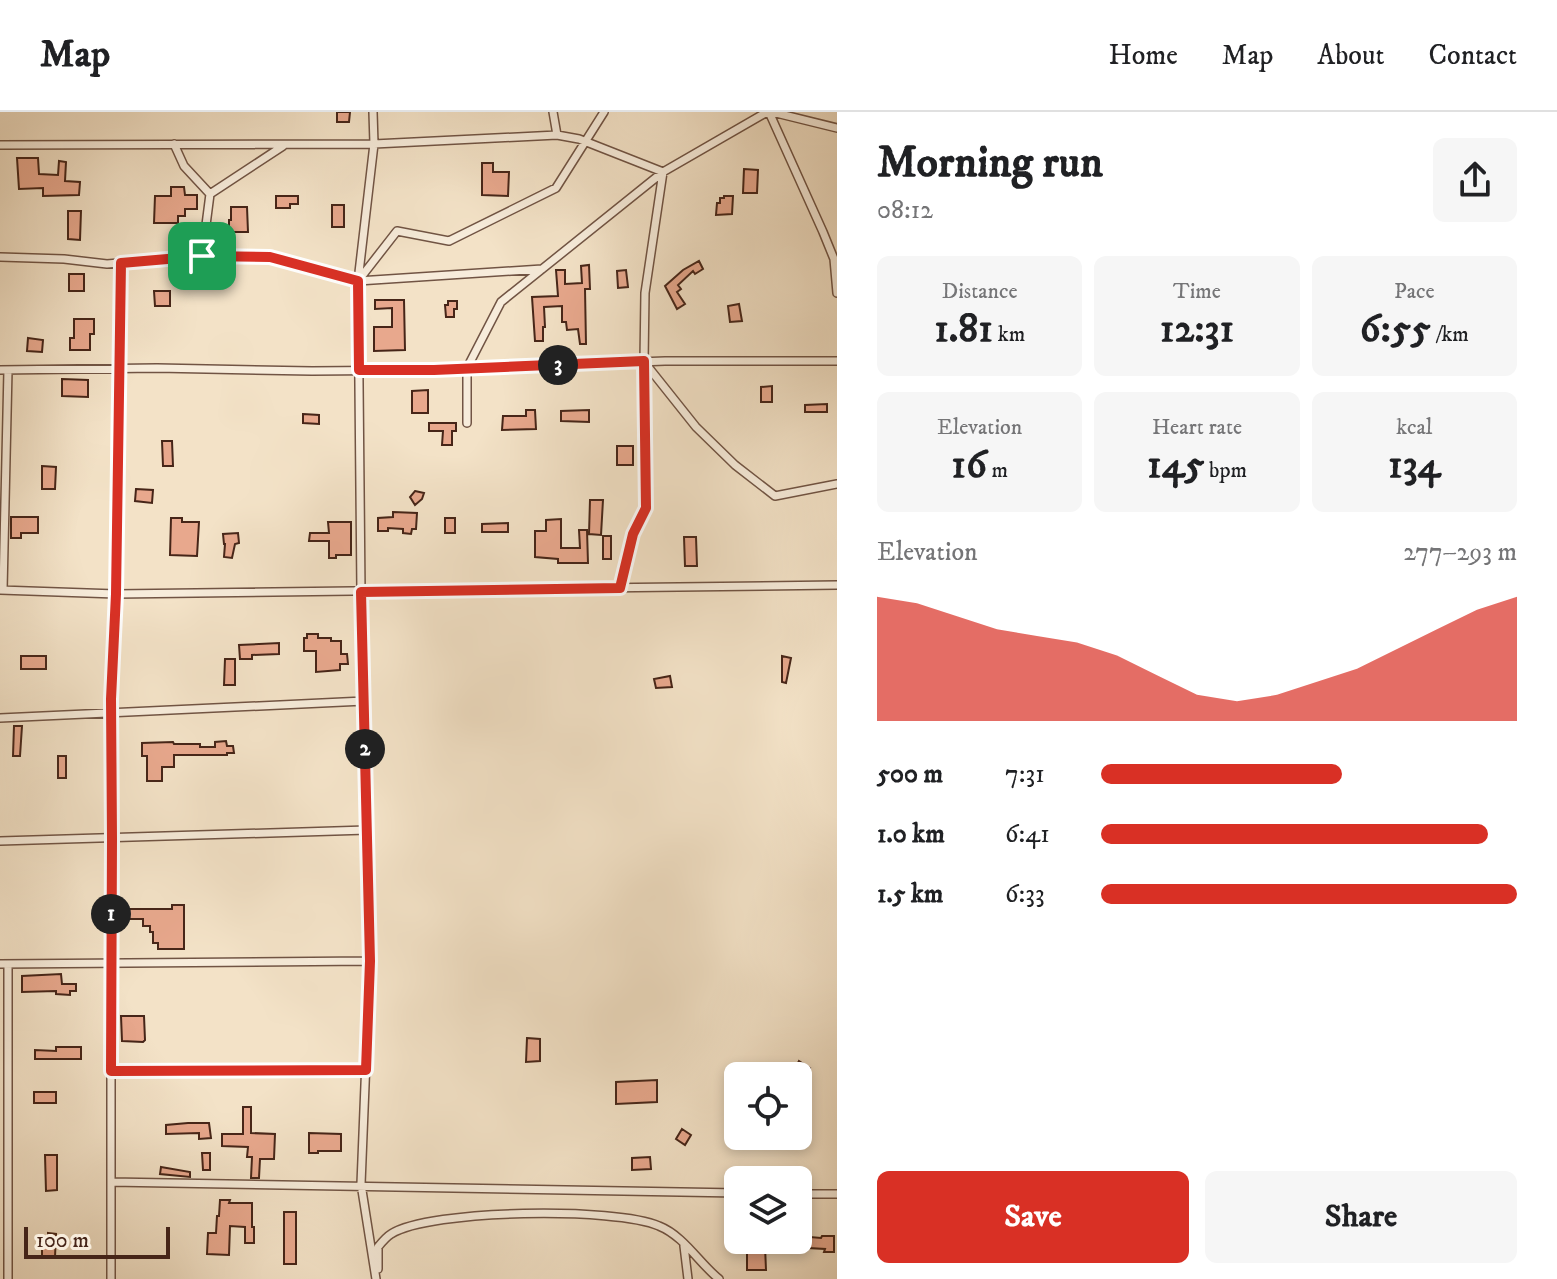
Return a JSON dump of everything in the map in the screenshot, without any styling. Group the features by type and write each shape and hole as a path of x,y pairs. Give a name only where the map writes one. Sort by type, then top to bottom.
{"street":[{"path":"373,112 374,144 358,281 361,592 370,961 362,1186 377,1279"},
{"path":"553,112 557,135"},
{"path":"358,281 397,231 449,241 556,188 604,112"},
{"path":"467,423 467,368 501,302 663,172 769,112 837,128"},
{"path":"769,112 835,260 837,293"},
{"path":"0,145 374,144 557,135 585,142 663,172"},
{"path":"174,144 184,166 210,194"},
{"path":"202,256 210,194 285,144"},
{"path":"620,588 633,534 646,508 645,293 663,172"},
{"path":"0,257 107,264 202,256 270,257 358,281 542,269"},
{"path":"111,1279 111,713 121,263"},
{"path":"644,361 696,427 735,465 775,496 837,484"},
{"path":"837,361 644,361 434,370 4,370 2,590 116,594 837,585"},
{"path":"0,718 364,701"},
{"path":"0,841 367,830"},
{"path":"8,1279 4,964 370,961"},
{"path":"111,1071 366,1070"},
{"path":"111,1182 724,1193"},
{"path":"812,1194 837,1194"},
{"path":"377,1279 378,1247 392,1233 426,1223 481,1216 550,1213 655,1224 671,1232 719,1279"},
{"path":"684,1245 688,1279"}],"building":[{"path":"337,112 350,112 349,122 337,122"},
{"path":"17,158 38,158 39,174 58,175 59,161 66,162 65,181 80,182 79,195 43,196 43,188 19,189"},
{"path":"482,163 493,163 493,172 509,172 508,196 482,195"},
{"path":"744,169 758,170 757,193 743,193"},
{"path":"171,187 184,187 185,195 197,195 197,209 185,209 185,216 178,216 178,223 154,223 155,196 171,196"},
{"path":"276,196 298,196 298,204 290,204 290,208 276,208"},
{"path":"724,196 733,196 732,214 716,215 717,203"},
{"path":"332,205 344,205 344,227 332,227"},
{"path":"231,207 247,207 248,232 229,232"},
{"path":"68,211 81,211 80,240 68,239"},
{"path":"699,261 703,269 695,274 693,271 678,285 681,289 677,292 685,304 677,309 665,286"},
{"path":"589,265 590,289 585,289 586,344 580,344 578,329 567,330 566,322 562,322 562,306 544,307 543,341 535,341 532,297 558,296 556,270 565,270 565,284 582,283 581,266"},
{"path":"626,270 628,287 618,288 617,271"},
{"path":"69,274 84,274 84,291 69,291"},
{"path":"154,291 170,291 170,306 155,306"},
{"path":"375,300 404,300 405,350 374,351 374,327 392,327 392,308 375,309"},
{"path":"448,301 457,301 454,317 446,317 445,305"},
{"path":"739,304 742,321 730,322 728,306"},
{"path":"74,319 94,319 90,350 70,350 70,338 74,338"},
{"path":"28,338 43,340 42,352 27,351"},
{"path":"62,379 88,380 88,397 62,396"},
{"path":"772,386 772,402 761,402 761,387"},
{"path":"428,390 428,413 412,413 412,391"},
{"path":"827,404 827,412 805,412 805,405"},
{"path":"526,410 535,410 536,429 502,430 503,416 526,416"},
{"path":"589,410 589,422 561,421 561,411"},
{"path":"303,414 319,415 319,424 303,423"},
{"path":"429,423 456,423 456,431 452,431 452,445 442,445 443,431 429,431"},
{"path":"162,441 172,441 173,466 163,466"},
{"path":"617,446 633,446 633,465 617,465"},
{"path":"42,466 56,467 55,489 42,489"},
{"path":"136,489 153,490 152,503 135,501"},
{"path":"415,491 424,493 415,505 410,497"},
{"path":"590,500 603,500 601,535 589,534"},
{"path":"393,512 417,513 416,529 412,529 411,534 403,533 403,529 378,531 378,518 393,517"},
{"path":"11,517 38,517 38,533 21,533 21,538 11,538"},
{"path":"171,518 182,518 182,522 199,522 197,556 170,555"},
{"path":"445,518 455,518 455,533 445,533"},
{"path":"561,519 561,548 580,548 579,530 587,530 588,563 558,563 558,559 535,557 535,531 546,531 546,520"},
{"path":"328,522 351,522 351,555 329,558 329,541 309,541 310,533 329,533"},
{"path":"508,523 508,532 482,532 482,524"},
{"path":"238,533 239,543 235,544 232,558 224,557 223,534"},
{"path":"603,536 611,536 611,559 603,559"},
{"path":"684,537 696,537 697,566 685,566"},
{"path":"307,634 341,641 341,654 347,654 348,664 340,664 340,670 316,672 316,651 304,651"},
{"path":"279,643 279,654 252,655 252,659 240,659 239,645"},
{"path":"21,656 46,656 46,669 21,669"},
{"path":"782,656 791,658 786,683 782,682"},
{"path":"225,659 235,659 235,685 224,685"},
{"path":"670,676 672,687 656,688 654,679"},
{"path":"14,726 22,726 20,756 13,756"},
{"path":"226,741 227,746 233,746 234,753 174,755 174,767 162,767 162,781 147,781 147,756 142,756 142,743 173,742 215,747 215,742"},
{"path":"58,756 66,756 66,778 58,778"},
{"path":"172,905 184,905 184,949 158,949 158,943 153,943 150,926 143,926 143,919 124,919 124,909 172,909"},
{"path":"61,974 62,984 76,984 76,991 70,991 70,995 56,994 56,991 22,992 22,976"},
{"path":"121,1016 144,1016 143,1042 122,1041"},
{"path":"527,1038 540,1039 540,1061 526,1062"},
{"path":"56,1047 81,1047 81,1059 35,1059 35,1050 56,1051"},
{"path":"657,1080 657,1102 616,1104 616,1082"},
{"path":"34,1092 56,1092 56,1103 34,1103"},
{"path":"243,1107 251,1107 251,1133 275,1134 274,1159 260,1159 259,1178 251,1178 252,1157 247,1157 248,1147 222,1146 222,1134 243,1134"},
{"path":"209,1123 211,1138 199,1139 199,1133 166,1134 166,1125"},
{"path":"682,1129 691,1135 685,1145 676,1139"},
{"path":"309,1133 341,1134 341,1151 309,1153"},
{"path":"202,1153 210,1153 210,1170 203,1170"},
{"path":"45,1155 57,1155 57,1190 46,1191"},
{"path":"650,1157 651,1169 632,1170 632,1158"},
{"path":"161,1167 190,1172 190,1177 160,1174"},
{"path":"220,1200 252,1203 254,1243 245,1243 245,1227 230,1226 229,1255 207,1254 208,1233 216,1233"},
{"path":"284,1212 296,1212 296,1264 284,1264"},
{"path":"48,1233 56,1234 55,1257 42,1256 42,1244 48,1244"},
{"path":"834,1236 834,1252 824,1252 825,1249 812,1248 812,1237"},
{"path":"747,1254 765,1254 766,1270 747,1270"}],"route":[{"path":"202,256 270,257 358,281 359,370 644,361 646,508 633,534 620,588 361,592 370,961 366,1070 111,1071 111,699 116,594 121,263 202,256"}]}
